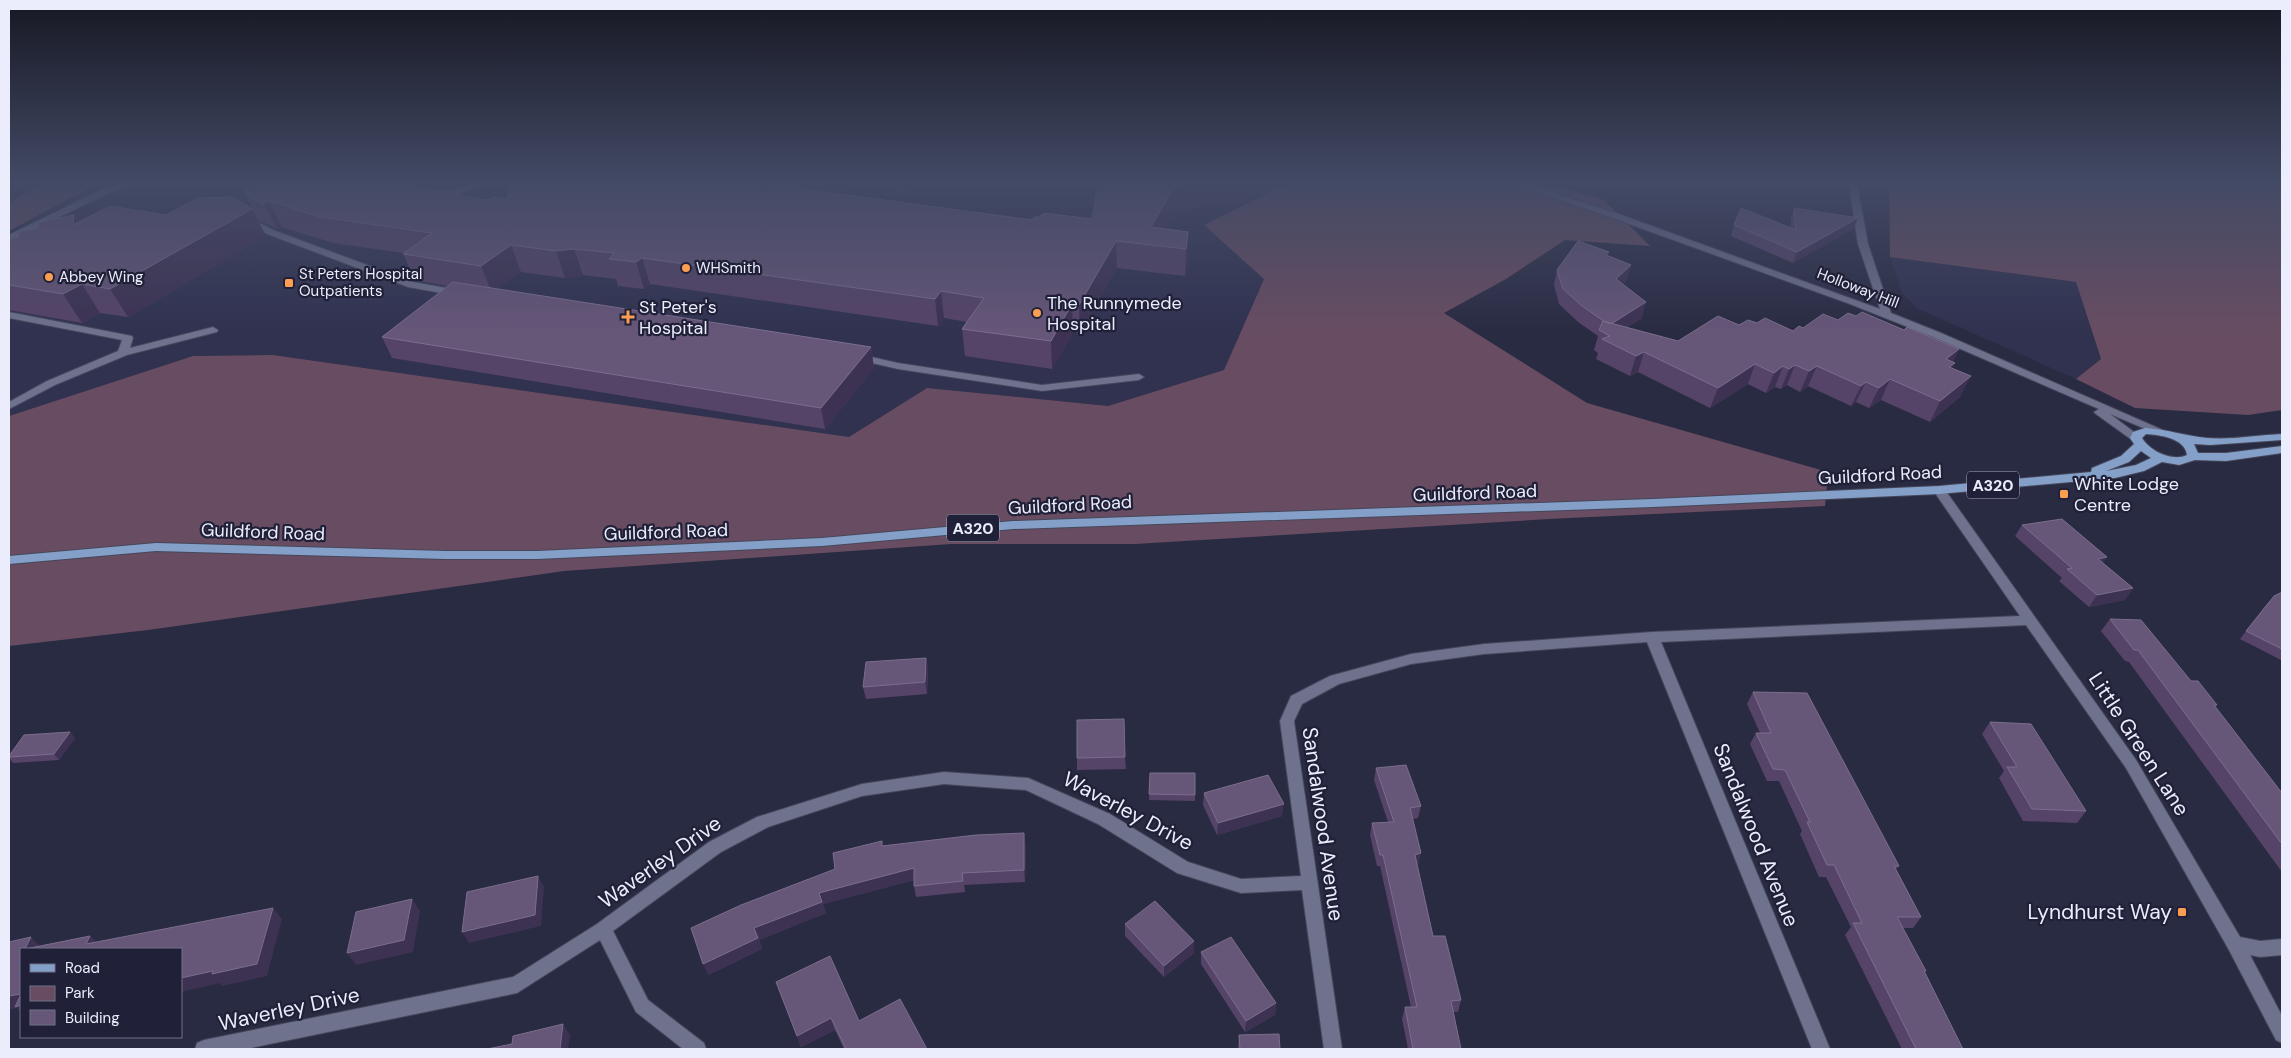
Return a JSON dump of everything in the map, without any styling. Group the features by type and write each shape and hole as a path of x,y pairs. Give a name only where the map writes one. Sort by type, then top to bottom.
{"main road":[{"path":"2159,431 2179,438 2210,442 2282,437"},
{"name":"A320","path":"2074,478 2117,463 2131,455 2138,442 2137,434 2159,431"},
{"path":"2179,438 2192,448 2193,456"},
{"path":"2138,442 2162,457 2180,460 2188,460 2193,456 2226,458 2282,450"},
{"name":"A320","path":"2074,478 2115,474 2140,468 2162,457"},
{"name":"Guildford Road","path":"9,560 156,547 446,555 537,555 822,542 1013,525 1147,518 1548,508 1939,490 2074,478"}],"street":[{"path":"274,233 411,285 468,295"},
{"name":"Holloway Hill","path":"1665,233 1787,277 1887,316 2159,431"},
{"path":"1861,233 1887,316"},
{"path":"9,315 128,338 123,354"},
{"path":"9,406 51,383 123,354 213,330"},
{"path":"845,355 898,366 1042,388 1140,377"},
{"name":"Holloway Hill","path":"2070,392 2113,420 2138,442"},
{"name":"Little Green Lane","path":"1939,490 2131,764 2234,944 2282,1034"},
{"name":"Sandalwood Avenue","path":"1333,1049 1287,721 1296,700 1335,680 1411,660 1493,648 1652,637 2031,620"},
{"name":"Sandalwood Avenue","path":"1652,637 1821,1049"},
{"name":"Waverley Drive","path":"204,1049 517,984 603,929 715,847 763,822 862,790 944,778 1028,784 1104,820 1183,868 1241,886 1309,883"},
{"name":"Waverley Drive","path":"603,929 642,1006 697,1049"},
{"path":"2234,944 2260,950 2282,947"}],"shaded area":[{"name":"St Peter's Hospital","path":"1213,233 1264,278 1224,370 1108,406 927,388 849,437 273,355 193,356 9,416 9,234"},
{"path":"1890,257 2076,282 2101,360 2076,379 1916,308 1902,293"}],"green space":[{"path":"1213,233 1637,233 1650,246 1565,240 1506,279 1444,313 1587,403 1828,472 1825,506 1549,519 1135,544 951,544 564,571 148,630 9,646 9,416 193,356 273,355 849,437 927,388 1108,406 1224,370 1264,279"},
{"path":"1890,233 2282,233 2282,410 2248,415 2135,408 2076,379 2101,359 2076,282 1890,257"}],"building":[{"path":"19,233 209,233 110,289 82,284 63,294 9,285 9,239 18,237"},
{"path":"431,233 1188,233 1186,249 1116,241 1079,305 1072,304 1051,341 962,329 984,298 941,291 935,299 642,258 636,262 609,259 614,253 574,249 556,251 511,245 481,266 403,254"},
{"path":"1754,233 1830,233 1797,252"},
{"path":"1578,241 1609,252 1606,255 1631,265 1616,279 1646,302 1611,324 1582,306 1563,289 1557,270"},
{"path":"453,282 871,347 821,408 382,337"},
{"path":"1862,312 1904,330 1907,327 1959,349 1946,359 1955,363 1949,367 1971,376 1940,401 1890,379 1879,388 1866,382 1861,386 1817,366 1809,371 1795,365 1789,369 1783,366 1774,373 1755,364 1718,388 1644,352 1636,356 1602,339 1610,336 1599,330 1603,321 1678,341 1718,316 1739,325 1748,320 1757,323 1765,318 1793,331 1799,326 1803,328 1823,314 1838,320 1848,313 1856,316"},
{"path":"2062,519 2107,557 2098,559 2133,588 2097,595 2067,569 2072,568 2022,525"},
{"path":"2282,592 2282,649 2246,631 2274,596"},
{"path":"2110,619 2141,620 2191,681 2198,681 2217,705 2214,705 2282,793 2282,844 2138,650 2134,650"},
{"path":"926,658 925,682 863,687 866,662"},
{"path":"1753,692 1807,693 1899,866 1894,866 1921,917 1897,917 1926,971 1924,971 1963,1049 1916,1049 1853,923 1862,923 1834,865 1827,865 1807,822 1810,822 1785,770 1773,769 1756,733 1771,733"},
{"path":"1124,719 1125,757 1077,758 1077,720"},
{"path":"1990,722 2031,724 2086,811 2032,809 2007,767 2017,767"},
{"path":"70,732 54,754 9,757 24,735"},
{"path":"1406,765 1421,806 1410,808 1421,853 1415,855 1433,936 1445,936 1461,1000 1451,1001 1461,1049 1413,1049 1405,1007 1417,1007 1383,855 1380,855 1372,823 1394,822 1376,768"},
{"path":"1150,773 1195,773 1195,795 1149,794"},
{"path":"1268,775 1284,804 1218,823 1204,793"},
{"path":"1024,833 1024,870 962,873 963,881 914,886 914,868 819,893 822,902 754,928 758,938 703,964 691,928 741,905 835,869 833,853 882,841 882,846 976,835"},
{"path":"538,876 535,915 462,932 467,892"},
{"path":"412,899 404,940 347,953 356,912"},
{"path":"1155,901 1194,941 1164,966 1125,924"},
{"path":"273,908 257,964 212,974 213,971 182,978 182,948 30,948 90,936 86,944"},
{"path":"31,937 26,948 20,948 20,994 9,996 9,942"},
{"path":"1231,937 1276,1003 1246,1021 1201,952"},
{"path":"830,956 859,1021 900,999 927,1049 846,1049 831,1018 797,1036 776,982"},
{"path":"20,996 20,1005 15,1007"},
{"path":"563,1024 560,1049 487,1049 512,1044 513,1036"},
{"path":"1279,1034 1280,1049 1240,1049 1239,1035"}],"place":[{"name":"WHSmith","path":"686,268"},
{"name":"Abbey Wing","path":"49,277"},
{"name":"St Peters Hospital Outpatients","path":"289,283"},
{"name":"The Runnymede Hospital","path":"1037,313"},
{"name":"St Peter's Hospital","path":"628,317"},
{"name":"White Lodge Centre","path":"2064,494"},
{"name":"Lyndhurst Way","path":"2182,912"}]}
